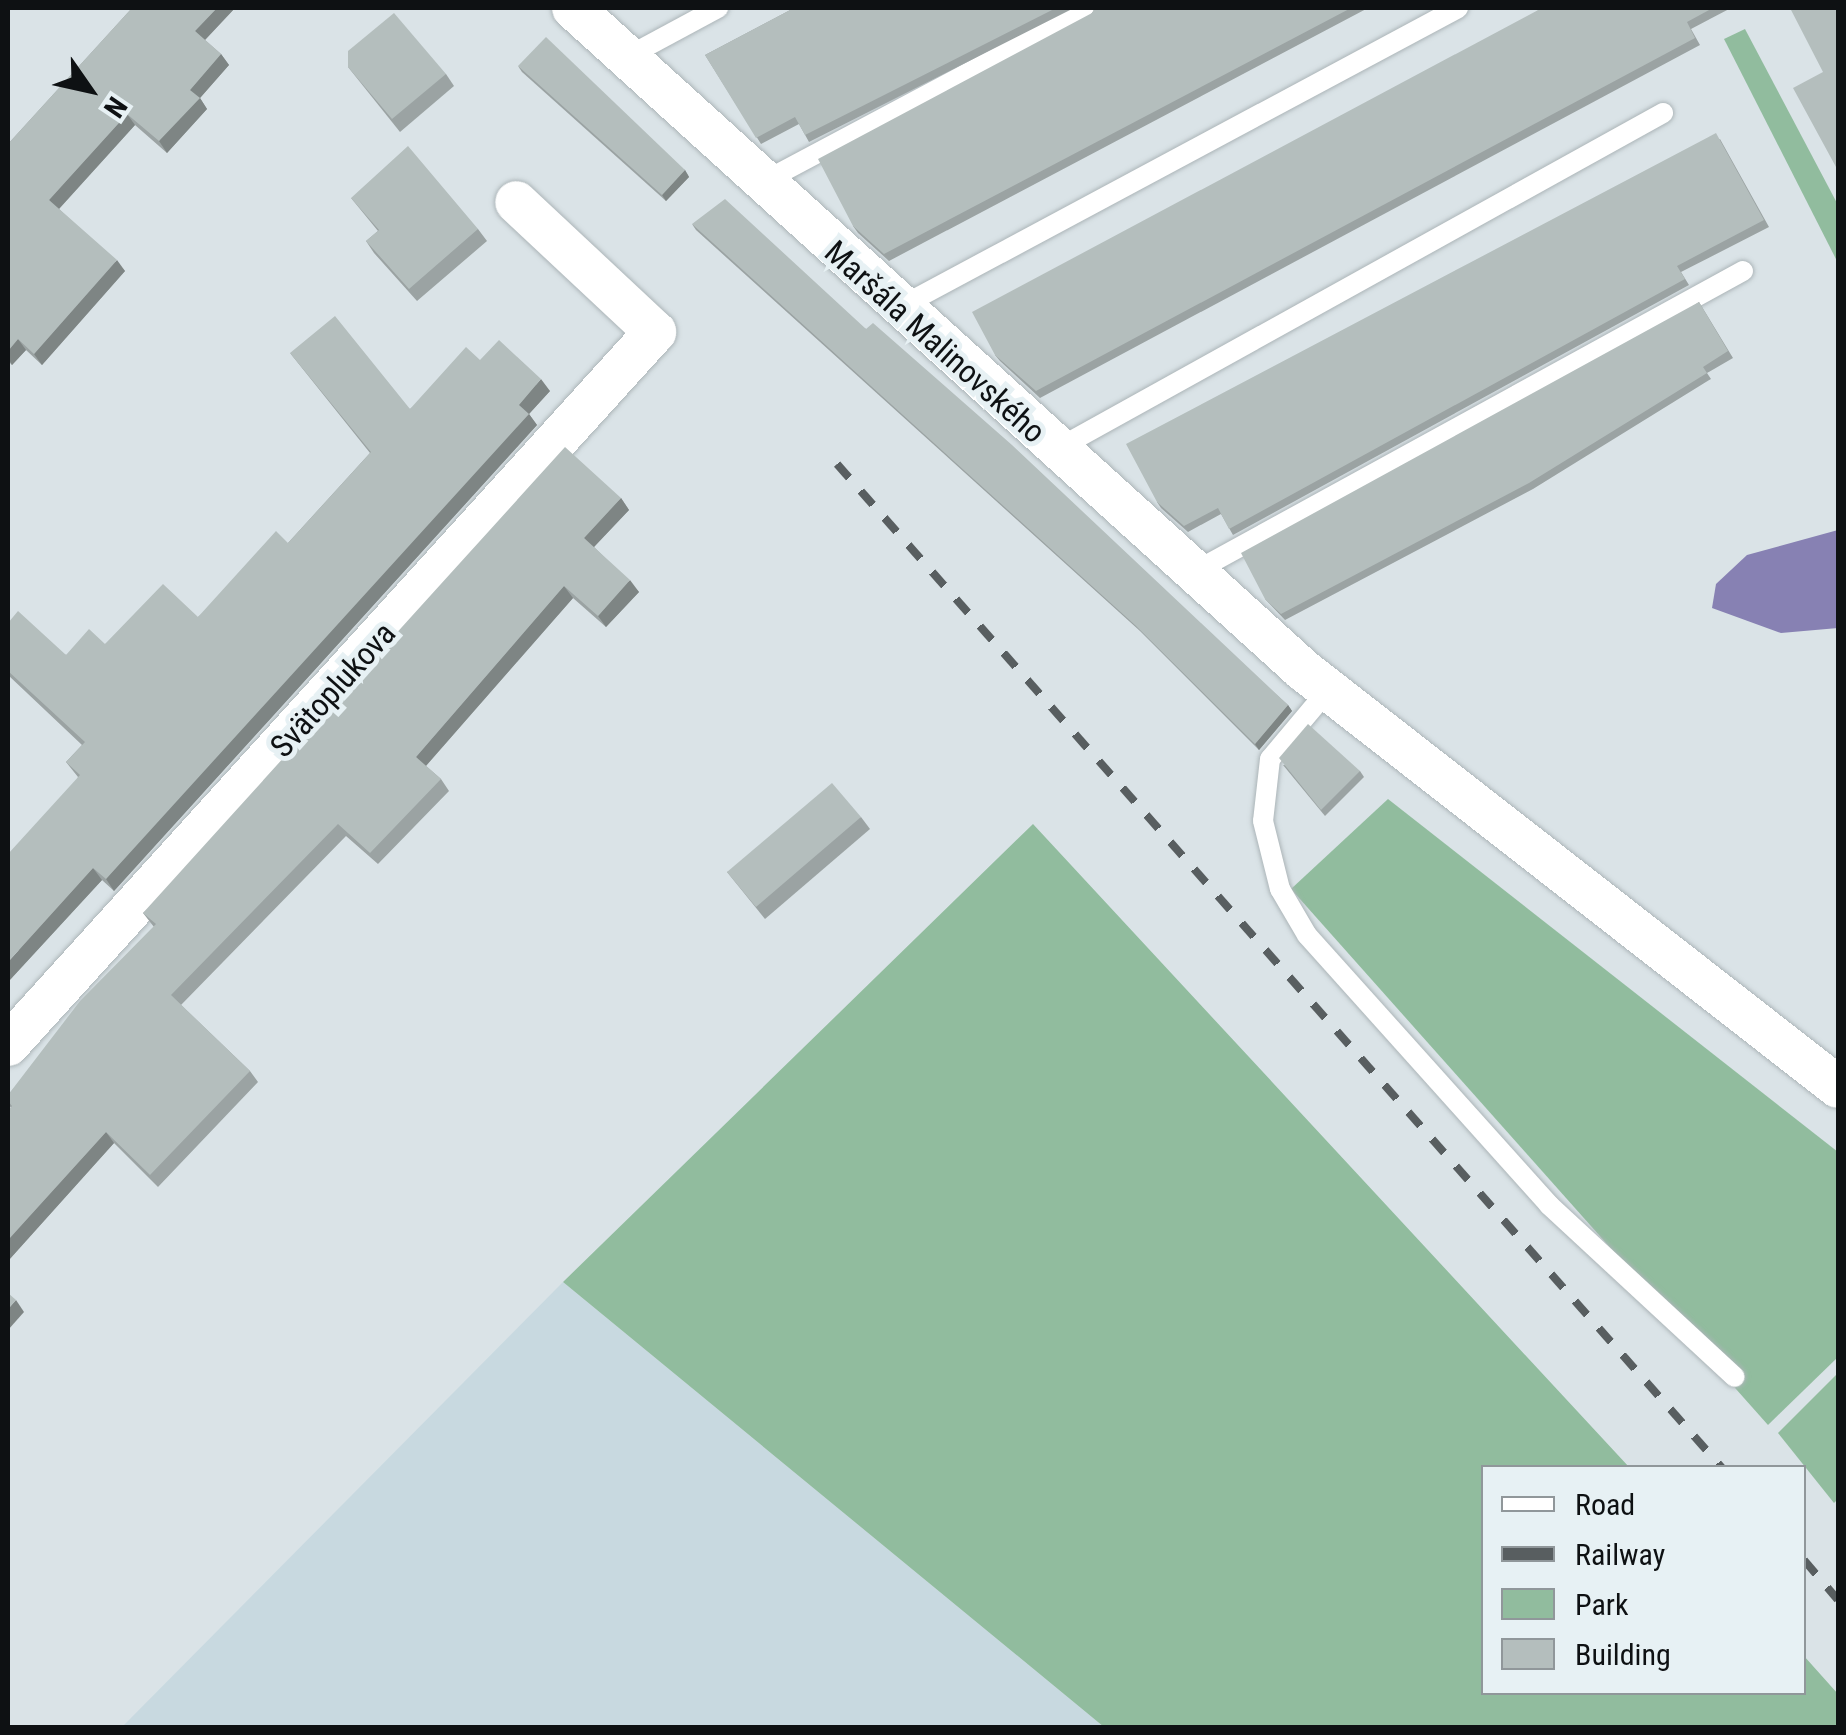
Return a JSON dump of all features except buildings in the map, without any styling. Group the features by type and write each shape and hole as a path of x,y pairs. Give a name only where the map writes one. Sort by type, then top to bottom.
{"street":[{"name":"Maršála Malinovského","path":"573,8 1055,450 1316,680 1838,1086"},
{"name":"Svätoplukova","path":"8,1045 654,332 516,202"}],"lane":[{"path":"625,58 718,8"},
{"path":"761,183 1090,8"},
{"path":"898,308 1458,8"},
{"path":"1055,450 1663,113"},
{"path":"1194,572 1743,271"},
{"path":"1316,680 1270,759 1262,820 1280,888 1307,935 1550,1205 1735,1377"}],"shaded area":[{"path":"1838,530 1838,628 1781,633 1712,608 1716,584 1747,555"},
{"path":"563,1282 1104,1727 121,1728"}],"green space":[{"path":"1745,29 1838,205 1838,263 1724,39"},
{"path":"1388,799 1838,1152 1838,1357 1768,1425 1291,889"},
{"path":"1033,824 1627,1465 1481,1465 1481,1695 1806,1695 1806,1658 1838,1694 1838,1727 1104,1727 563,1282"},
{"path":"1838,1373 1838,1499 1834,1503 1806,1465 1778,1433"}],"railway":[{"path":"837,464 1719,1465"},
{"path":"1806,1562 1838,1600"}]}
